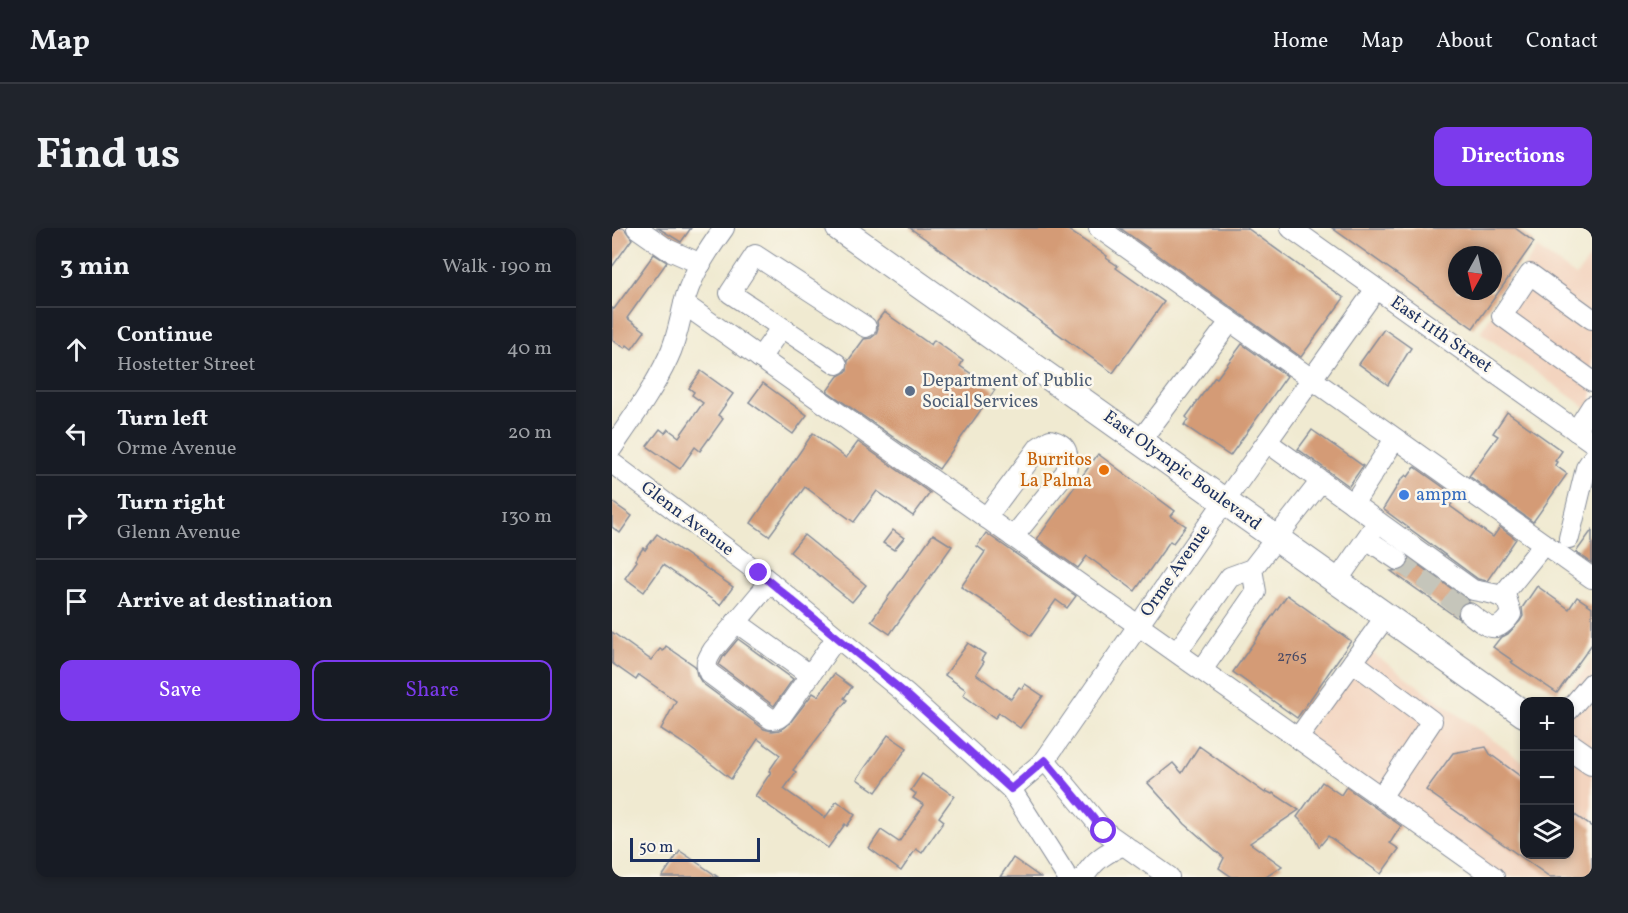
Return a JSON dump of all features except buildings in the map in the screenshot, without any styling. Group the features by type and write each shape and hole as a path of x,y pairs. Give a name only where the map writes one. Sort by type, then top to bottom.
{"main road":[{"name":"East Olympic Boulevard","path":"838,228 1520,711"},
{"path":"1574,749 1592,762"}],"street":[{"path":"637,228 667,249 701,264"},
{"path":"612,448 644,401 668,358 676,339 694,275 724,228"},
{"path":"1099,228 1592,578"},
{"name":"East 11th Street","path":"1290,228 1584,437"},
{"path":"837,364 730,293 755,255 866,327"},
{"path":"1592,319 1530,274 1502,316 1592,381"},
{"name":"Orme Avenue","path":"1011,789 1045,760 1224,501 1376,289"},
{"path":"684,304 1494,877"},
{"path":"1140,441 1230,321"},
{"path":"760,358 781,328"},
{"path":"1584,437 1592,406"},
{"path":"1353,504 1395,439"},
{"path":"986,518 1039,447 1050,440 1064,446 1068,452 1066,472 1013,537"},
{"path":"1267,442 1473,590 1507,600 1511,614 1498,628 1484,624 1469,613"},
{"path":"1569,538 1586,468 1592,459"},
{"name":"Glenn Avenue","path":"612,463 770,582 906,694 1011,789 1067,877"},
{"path":"1177,652 1230,576 1252,568 1321,481"},
{"path":"1337,581 1368,540 1378,522"},
{"path":"1368,540 1398,561"},
{"path":"1501,597 1544,544"},
{"path":"1202,670 1256,592 1252,568"},
{"path":"770,582 713,650 706,661 709,673 771,719 778,718 837,637"},
{"path":"1298,738 1386,616"},
{"path":"736,622 810,675"},
{"path":"1353,662 1432,721 1381,797"},
{"path":"1579,708 1592,683"},
{"path":"1045,760 1104,831 1169,877"},
{"path":"1084,877 1093,863 1109,851 1124,845"}],"shaded area":[{"path":"1537,248 1576,276 1592,255 1592,412 1480,332"},
{"path":"1367,649 1520,760 1520,859 1574,859 1574,697 1566,697 1592,659 1592,877 1501,877 1298,745"}],"tunnel":[{"path":"1398,560 1469,613"}],"place":[{"name":"Department of Public Social Services","path":"910,391"},
{"name":"Burritos La Palma","path":"1104,470"},
{"name":"ampm","path":"1404,495"}],"route":[{"path":"759,573 906,694 1011,789 1045,760 1104,831"}]}
